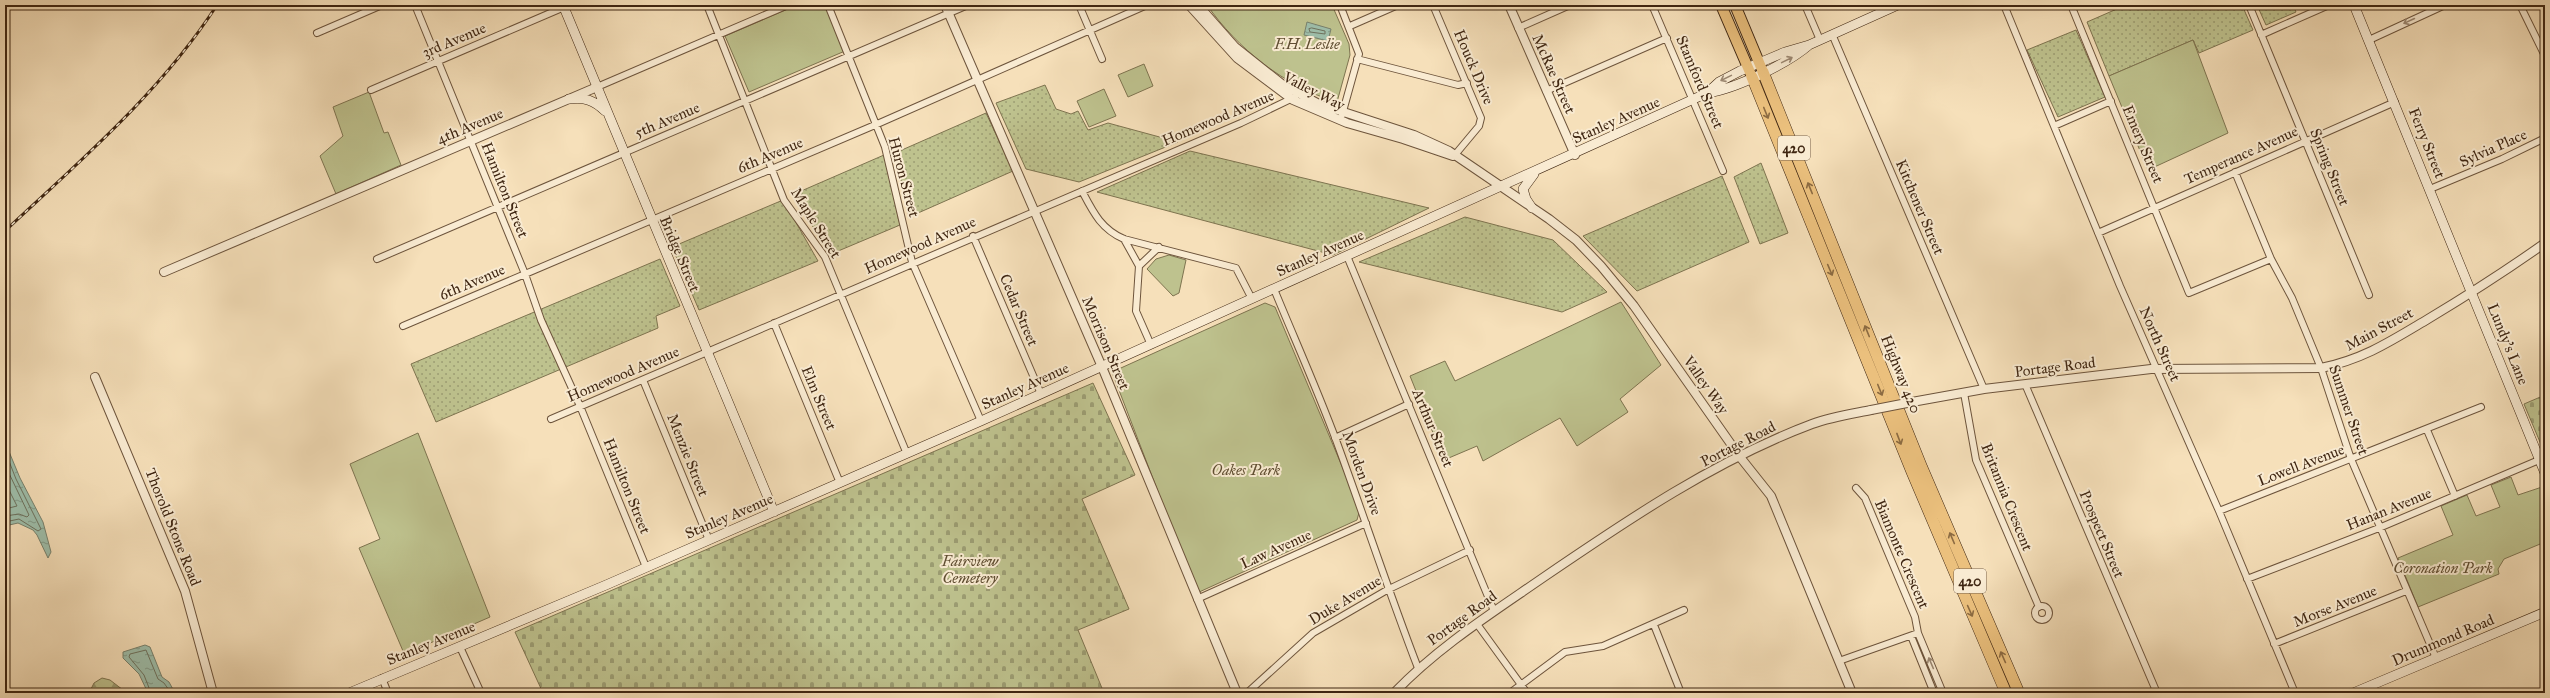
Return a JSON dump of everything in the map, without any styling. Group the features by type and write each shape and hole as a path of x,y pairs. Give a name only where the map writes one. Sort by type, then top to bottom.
{"highway":[{"name":"420","path":"1721,5 1755,69"},
{"path":"1728,5 1755,69"},
{"name":"420","path":"1735,5 1755,69"},
{"name":"Highway 420","path":"1755,69 1912,472 2006,693"},
{"name":"Highway 420","path":"1755,69 1922,468 2020,693"}],"main road":[{"name":"Stanley Avenue","path":"349,693 382,678 460,647 907,454 1502,187 1707,93 1722,91 1755,69 1797,55 1810,45 1832,34 1898,5"},
{"name":"Ferry Street","path":"2354,5 2472,293"},
{"name":"Bridge Street","path":"565,6 651,220 774,512"},
{"path":"569,99 582,97 592,100 608,115"},
{"path":"1532,208 1523,189 1528,179 1538,170"},
{"name":"Lundy's Lane","path":"2472,293 2545,472"},
{"name":"Drummond Road","path":"2353,693 2545,612"}],"street":[{"path":"317,32 382,5"},
{"name":"Hamilton Street","path":"415,5 525,274 541,320 580,406 646,567"},
{"name":"Maple Street","path":"707,5 784,200 825,257 907,454"},
{"name":"4th Avenue","path":"164,272 788,5"},
{"name":"Huron Street","path":"828,5 885,147 912,262 981,421"},
{"name":"Morrison Street","path":"945,5 1102,367 1237,693"},
{"name":"5th Avenue","path":"377,259 968,5"},
{"path":"1079,5 1102,58"},
{"name":"6th Avenue","path":"403,326 772,169 1147,5"},
{"name":"Valley Way","path":"1189,5 1237,58 1295,96 1341,117 1454,156 1502,187 1576,240 1621,289 1740,457 1770,496 1852,693"},
{"name":"Valley Way","path":"1198,5 1241,53 1295,96"},
{"path":"1340,5 1358,47 1357,59 1341,117"},
{"path":"1350,26 1398,5"},
{"name":"Houck Drive","path":"1433,5 1479,111 1479,126 1454,156"},
{"name":"McRae Street","path":"1509,5 1575,154"},
{"path":"1518,28 1570,5"},
{"name":"Stamford Street","path":"1652,5 1724,170"},
{"path":"1805,5 1820,40"},
{"name":"North Street","path":"2004,5 2098,233 2219,511 2295,693"},
{"name":"Emery Street","path":"2071,5 2152,199 2154,209 2189,293 2271,259"},
{"name":"Spring Street","path":"2249,5 2369,295"},
{"path":"2261,35 2329,5"},
{"path":"2369,40 2445,5"},
{"path":"2520,5 2545,56"},
{"name":"3rd Avenue","path":"371,90 565,6"},
{"name":"Kitchener Street","path":"1832,34 1984,389"},
{"path":"1546,91 1667,38"},
{"path":"1357,59 1458,85 1467,83"},
{"name":"Homewood Avenue","path":"551,419 912,262 1082,191 1295,96"},
{"path":"2054,126 2111,101"},
{"name":"Temperance Avenue","path":"2098,233 2395,102"},
{"name":"Sylvia Place","path":"2430,189 2500,160 2545,138"},
{"name":"Summer Street","path":"2235,172 2271,259 2292,298 2321,368 2351,459 2379,528 2436,658"},
{"path":"1082,191 1103,227 1124,239 1236,268 1252,299"},
{"name":"Cedar Street","path":"974,236 1041,394"},
{"path":"1124,239 1139,266 1136,310 1151,345"},
{"name":"Main Street","path":"2156,369 2321,368 2359,358 2472,293 2545,243"},
{"path":"1139,266 1159,247"},
{"name":"Arthur Street","path":"1347,256 1494,611"},
{"name":"Morden Drive","path":"1274,289 1335,438 1366,523 1387,590 1418,668"},
{"name":"Elm Street","path":"774,323 840,483"},
{"name":"Portage Road","path":"1394,693 1418,668 1494,611 1653,504 1740,457 1812,424 1871,410 1984,389 2156,369"},
{"name":"Thorold Stone Road","path":"95,377 185,591 213,693"},
{"name":"Menzie Street","path":"643,380 709,540"},
{"name":"Prospect Street","path":"2025,384 2157,693"},
{"name":"Britannia Crescent","path":"1964,393 1976,460 2039,607"},
{"path":"1335,438 1409,404"},
{"name":"Lowell Avenue","path":"2219,511 2427,430 2481,407"},
{"path":"2427,430 2455,496"},
{"name":"Hanan Avenue","path":"2247,579 2379,528 2539,460"},
{"name":"Biamonte Crescent","path":"1856,488 1865,498 1915,618 1918,633 1943,693"},
{"name":"Law Avenue","path":"1197,598 1366,523"},
{"name":"Duke Avenue","path":"1247,693 1313,633 1387,590 1470,550"},
{"name":"Morse Avenue","path":"2274,644 2406,591"},
{"path":"1510,693 1520,684 1565,652 1603,646 1654,625 1684,610"},
{"path":"1477,624 1527,693"},
{"path":"1654,625 1681,693"},
{"path":"1839,661 1918,633"},
{"path":"1911,636 1934,693"},
{"path":"460,647 480,693"},
{"path":"382,678 388,693"}],"green space":[{"path":"797,5 825,5 845,51 749,92 725,36"},
{"name":"F.H. Leslie","path":"1207,5 1332,5 1349,44 1350,55 1337,102 1299,87 1264,64 1233,36"},
{"path":"2126,5 2242,5 2253,30 2199,53 2193,40 2109,76 2087,22"},
{"path":"2257,5 2293,5 2296,12 2266,25"},
{"path":"2076,30 2105,97 2058,117 2027,50"},
{"path":"2193,40 2228,133 2148,170 2109,76"},
{"path":"1144,64 1153,86 1128,97 1118,75"},
{"path":"1045,85 1056,109 1071,114 1078,111 1088,130 1108,123 1178,142 1079,182 1026,169 996,103"},
{"path":"1104,89 1116,116 1089,127 1077,101"},
{"path":"369,92 384,133 388,132 401,165 336,194 320,156 343,136 333,107"},
{"path":"986,113 1013,171 909,217 895,153"},
{"path":"1190,151 1429,208 1333,255 1097,192"},
{"path":"884,155 900,225 831,254 792,195"},
{"path":"1761,163 1788,233 1760,244 1734,177"},
{"path":"1722,176 1749,242 1637,291 1583,236"},
{"path":"783,200 818,261 699,310 672,247"},
{"path":"1465,217 1553,240 1607,292 1562,312 1359,262"},
{"path":"1169,255 1186,260 1179,293 1173,296 1147,269 1156,259"},
{"path":"660,259 680,306 656,316 658,328 436,422 411,364"},
{"path":"1621,302 1661,365 1620,399 1628,412 1577,446 1560,418 1483,461 1477,446 1444,460 1410,376 1445,361 1455,381"},
{"name":"Oakes Park","path":"1265,303 1275,307 1360,509 1357,520 1197,593 1112,372"},
{"name":"Fairview Cemetery","path":"1093,383 1135,475 1082,499 1129,609 1078,630 1104,693 543,693 515,632"},
{"path":"2545,395 2545,454 2524,404"},
{"path":"418,433 490,617 421,647 403,651 359,548 380,539 350,464"},
{"name":"Coronation Park","path":"2511,477 2518,495 2542,487 2545,494 2545,542 2504,559 2498,569 2499,574 2418,607 2398,558 2453,535 2441,506 2467,495 2476,516 2500,507 2491,485"},
{"path":"102,678 110,680 127,693 93,693 91,689 94,683"}],"water":[{"path":"1307,22 1331,29 1328,41 1304,35"},
{"path":"5,442 20,478 43,522 51,552 48,558 33,530 18,523 5,526"},
{"path":"145,645 150,647 162,677 169,682 175,693 148,693 139,674 123,658 123,652"}],"railway":[{"path":"5,231 90,151 145,96 195,37 217,5"}]}
